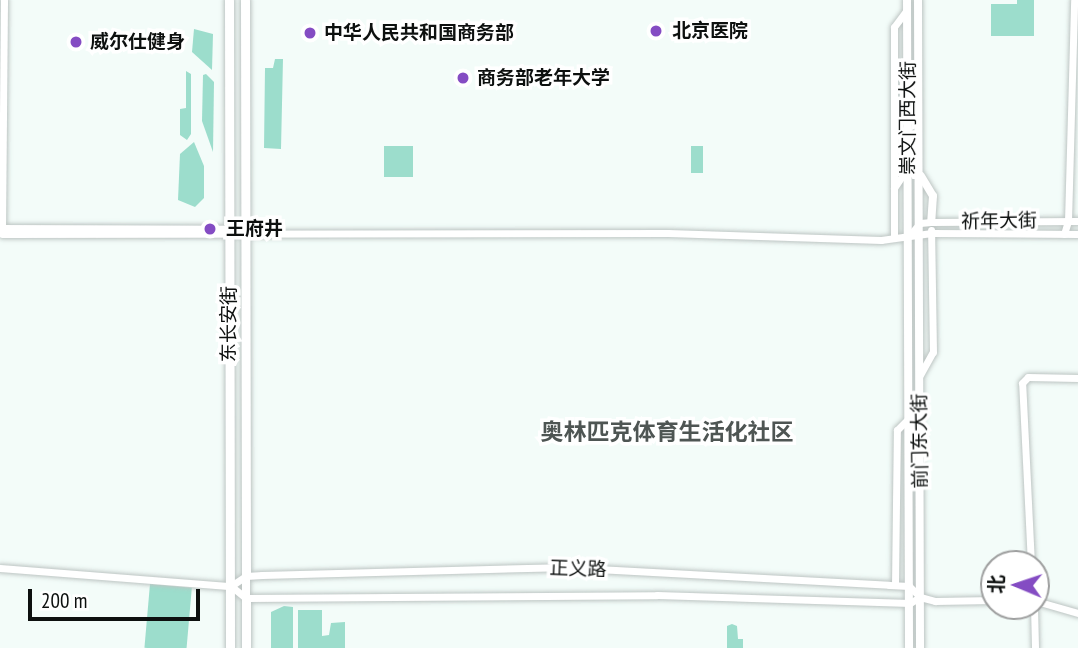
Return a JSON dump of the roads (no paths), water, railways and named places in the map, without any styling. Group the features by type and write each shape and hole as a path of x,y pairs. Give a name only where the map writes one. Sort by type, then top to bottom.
{"highway":[{"name":"东长安街","path":"229,0 230,648"},
{"name":"东长安街","path":"245,0 246,576"},
{"name":"东长安街","path":"246,598 246,648"}],"main road":[{"name":"崇文门西大街","path":"908,0 909,236"},
{"name":"崇文门西大街","path":"918,0 920,234"},
{"path":"920,173 933,196 931,222"},
{"name":"前门东大街","path":"920,234 920,648"},
{"name":"前门东大街","path":"909,236 909,648"},
{"name":"东长安街","path":"246,576 246,598"}],"street":[{"path":"4,0 1,56 2,231 229,230 246,235"},
{"path":"1064,234 1074,169 1074,0"},
{"path":"894,238 894,27 908,10"},
{"path":"893,188 909,166"},
{"name":"祈年大街","path":"920,223 1078,220"},
{"path":"919,375 933,352 931,222"},
{"path":"909,236 920,223"},
{"name":"祈年大街","path":"246,235 668,233 894,238 932,233 1078,234"},
{"path":"1030,550 1021,383 1028,377 1078,379"},
{"path":"895,585 897,430 910,417"},
{"path":"897,541 910,518"},
{"name":"正义路","path":"246,576 560,567 909,586"},
{"path":"0,568 230,586 246,598"},
{"path":"230,586 246,576"},
{"path":"909,586 920,597 935,601 980,600"},
{"name":"正义路","path":"246,598 657,595 909,603"},
{"path":"909,603 920,597"},
{"path":"1050,605 1078,613"},
{"path":"1034,620 1035,648"}],"place":[{"name":"北京医院","path":"656,31"},
{"name":"中华人民共和国商务部","path":"310,33"},
{"name":"威尔仕健身","path":"76,42"},
{"name":"商务部老年大学","path":"463,78"},
{"name":"王府井","path":"210,229"}],"district":[{"name":"奥林匹克体育生活化社区","path":"667,432"}]}
